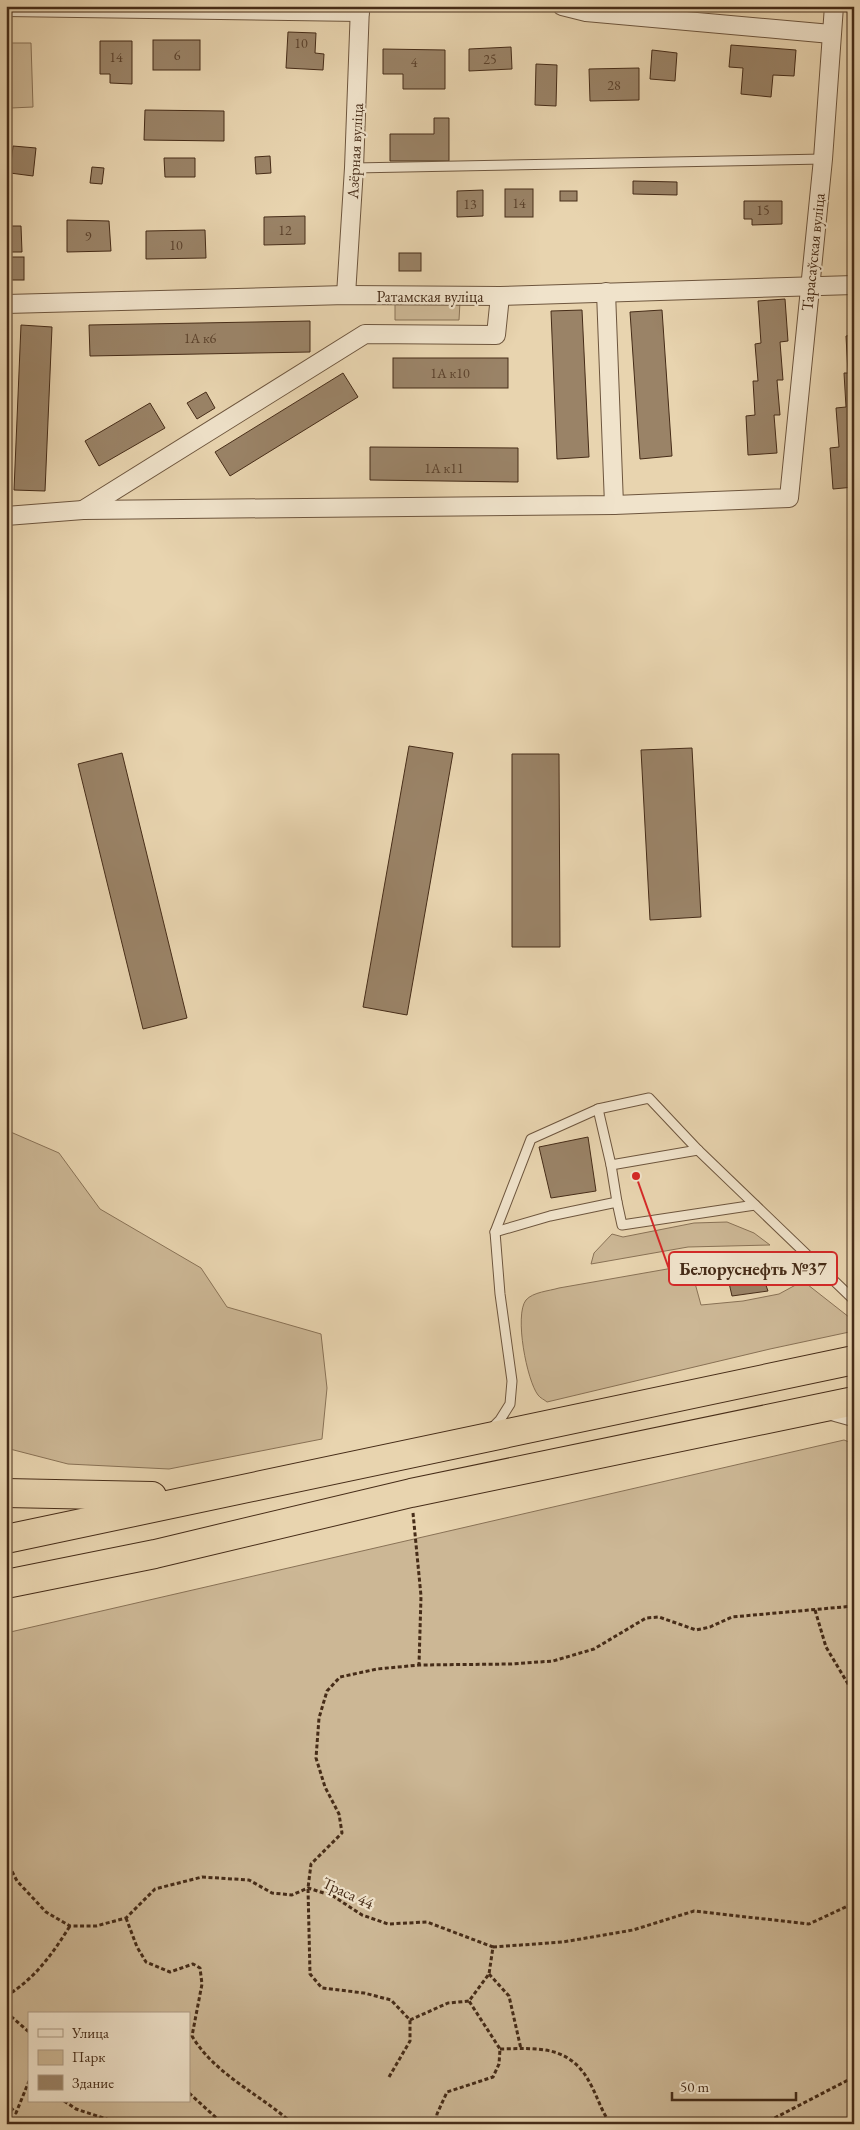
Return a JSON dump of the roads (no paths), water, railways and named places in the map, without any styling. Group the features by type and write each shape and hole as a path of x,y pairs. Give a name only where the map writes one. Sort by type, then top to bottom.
{"highway":[{"path":"6,1539 854,1360"},
{"path":"6,1584 165,1552 412,1493 854,1401"},
{"path":"6,1493 204,1497"}],"street":[{"path":"562,6 586,12 831,34"},
{"name":"Тарасаўская вуліца","path":"614,505 789,498 809,285 824,159 834,6"},
{"path":"6,7 360,9"},
{"name":"Азёрная вуліца","path":"346,295 354,168 360,9"},
{"name":"Ратамская вуліца","path":"6,304 346,295 500,296 854,285"},
{"path":"6,516 83,510 614,505 606,292"},
{"path":"83,510 365,334 496,335 500,296"}],"lane":[{"path":"354,168 824,159"},
{"path":"478,1440 500,1420 510,1404 512,1389 495,1232 531,1139 598,1109 649,1098 698,1150 854,1300"},
{"path":"598,1109 622,1225 755,1205"},
{"path":"611,1165 698,1150"},
{"path":"495,1232 550,1216 617,1202"},
{"path":"809,1410 854,1422"}],"place":[{"name":"Белоруснефть №37","path":"636,1176"}]}
